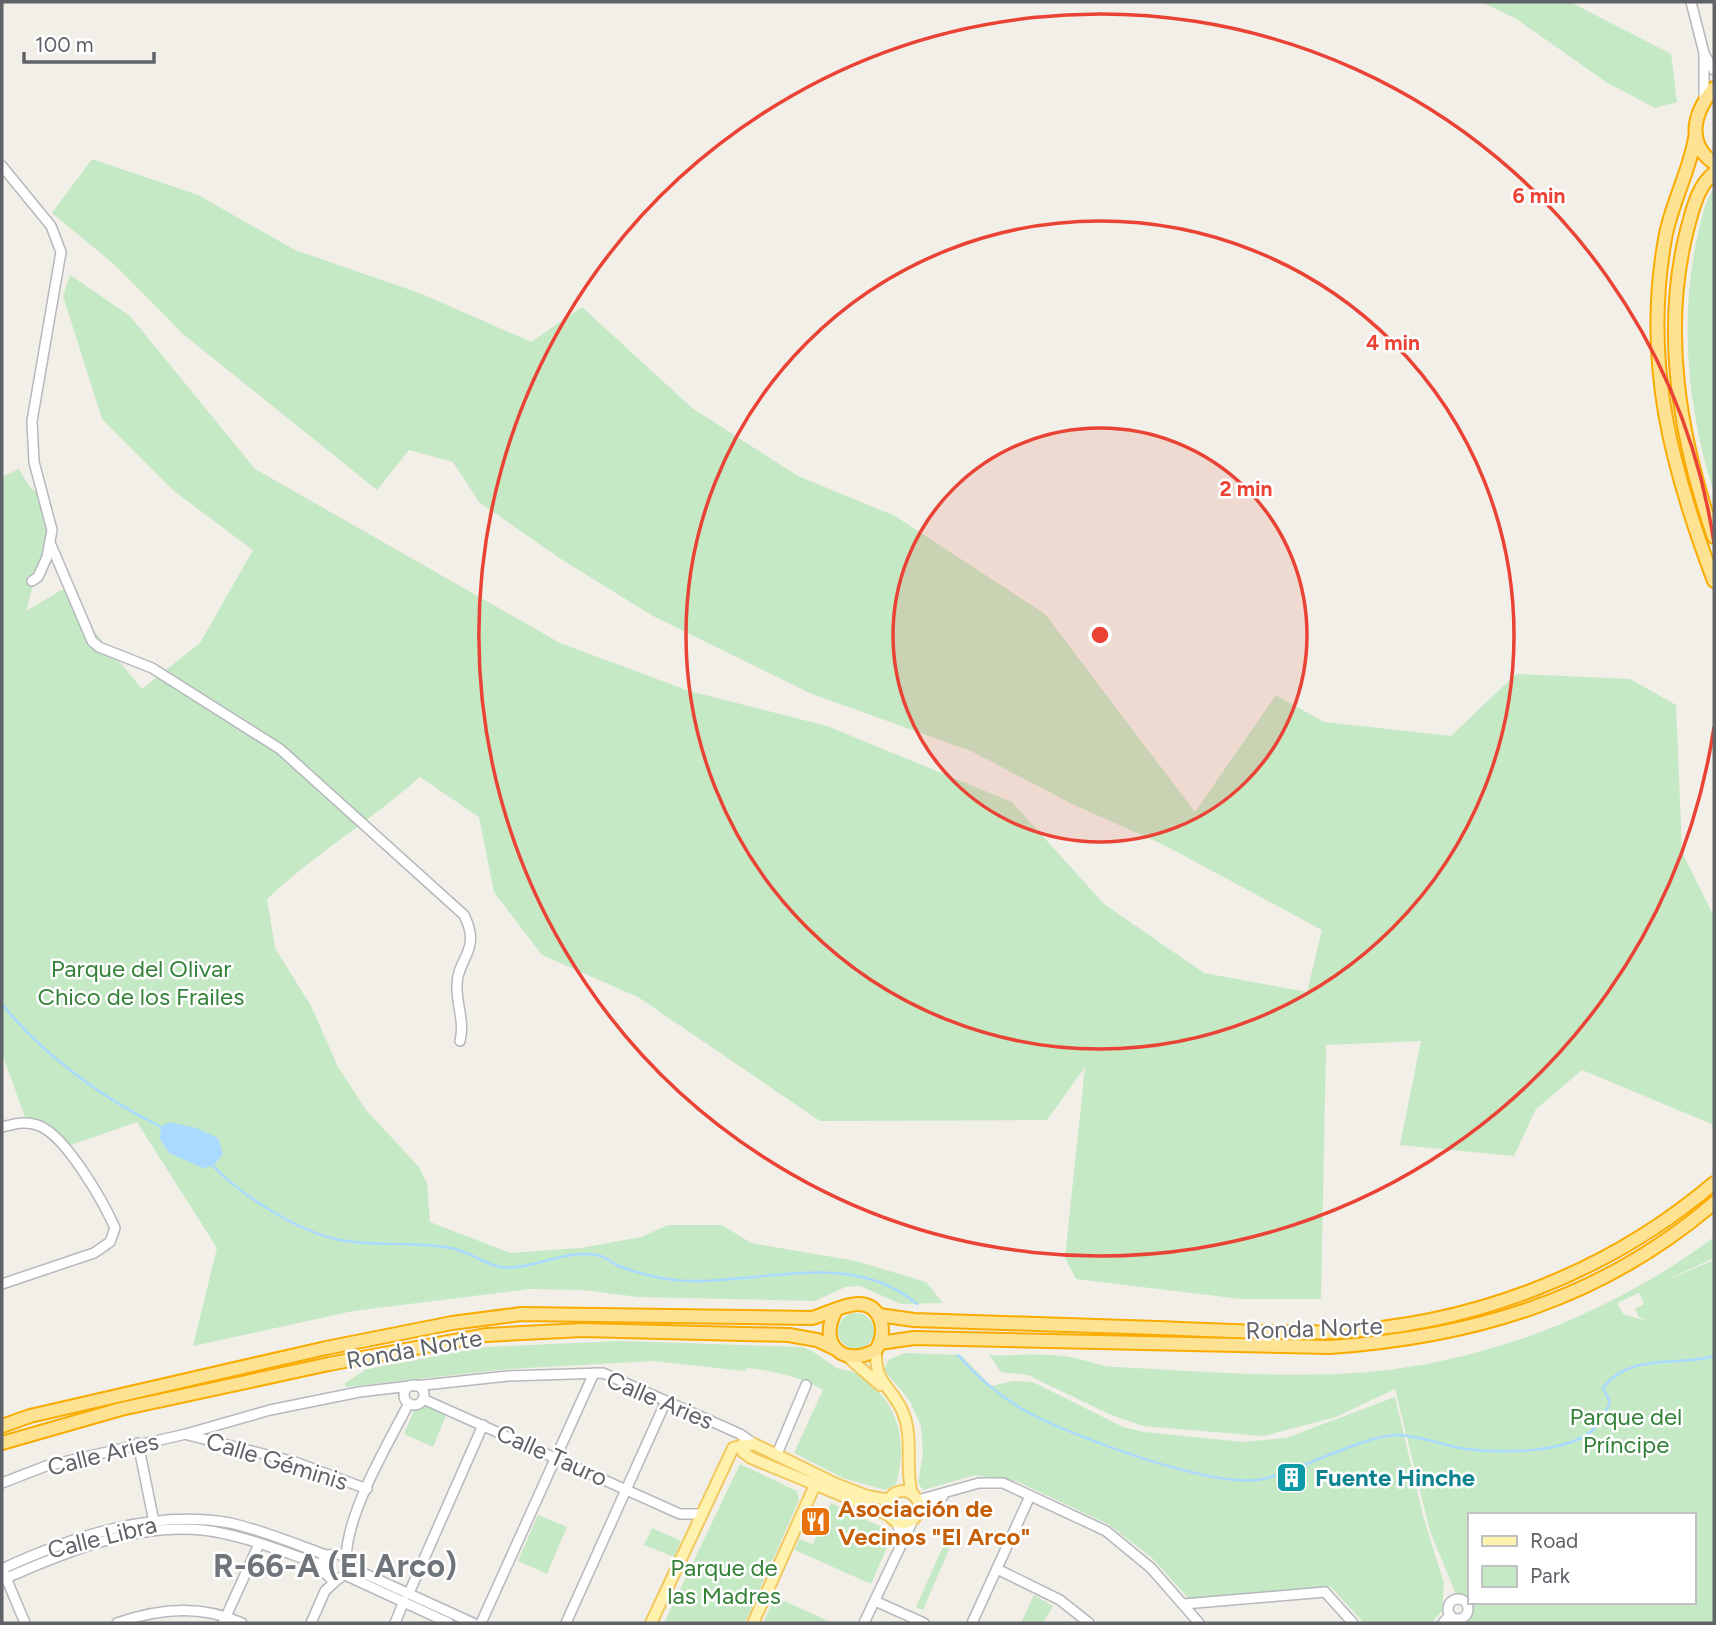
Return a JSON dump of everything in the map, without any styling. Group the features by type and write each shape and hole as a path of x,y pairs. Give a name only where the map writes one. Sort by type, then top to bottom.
{"highway":[{"path":"1714,88 1696,114 1690,163 1665,237 1657,313 1658,373 1673,462 1714,581"},
{"path":"1695,138 1701,151 1714,163"},
{"path":"1714,173 1707,179 1695,201 1680,258 1674,350 1680,412 1693,471 1714,537"},
{"name":"Ronda Norte","path":"2,1426 30,1416 299,1354 452,1323 521,1314 812,1318 835,1312 845,1305 858,1303 869,1306 878,1315 914,1320 1332,1332 1418,1322 1503,1301 1584,1269 1653,1228 1714,1183"},
{"name":"Ronda Norte","path":"2,1443 121,1409 329,1364 496,1334 582,1330 789,1335 817,1340 848,1357 864,1357 878,1347 914,1338 1329,1347 1396,1342 1463,1330 1552,1302 1630,1264 1714,1203"},
{"path":"834,1348 829,1334 829,1323 835,1312"},
{"path":"878,1315 883,1329 878,1347"}],"main road":[{"path":"878,1347 877,1377 901,1408 908,1432 907,1476 915,1497 916,1517 905,1523 893,1518 893,1497 907,1476"},
{"path":"848,1357 886,1389"},
{"path":"652,1623 729,1452 741,1445 754,1444"},
{"name":"Calle Aries","path":"754,1444 777,1454 816,1480 893,1518"},
{"name":"Calle Aries","path":"741,1445 746,1455 867,1496 915,1497"},
{"path":"753,1623 816,1480"}],"street":[{"path":"1691,2 1703,50 1704,100"},
{"path":"1703,50 1714,70"},
{"path":"2,166 51,226 58,238 61,252 32,422 34,462 47,503 52,530 51,545 38,577 32,581"},
{"path":"51,545 92,641 99,647 152,668 280,750 464,915 469,924 470,946 456,981 463,1026 460,1041"},
{"path":"2,1127 22,1122 40,1126 57,1139 105,1205 115,1228 110,1242 94,1253 2,1284"},
{"path":"481,1623 594,1373"},
{"name":"Calle Aries","path":"2,1483 46,1466 186,1434 270,1410 359,1392 508,1376 594,1373 620,1378 754,1444"},
{"path":"777,1454 806,1385"},
{"path":"413,1386 422,1390 423,1399 415,1405 409,1403 404,1395 413,1386"},
{"name":"Calle Tauro","path":"423,1399 556,1456 680,1514 702,1514"},
{"path":"566,1623 666,1401"},
{"path":"310,1623 325,1591 342,1577 348,1561 347,1540 367,1489 409,1403"},
{"path":"394,1623 483,1424"},
{"name":"Calle Géminis","path":"186,1434 282,1458 367,1489"},
{"path":"138,1443 155,1527"},
{"path":"915,1497 979,1483 1003,1483 1106,1531 1151,1568 1197,1621"},
{"path":"864,1623 916,1517 951,1491"},
{"path":"972,1623 1030,1496"},
{"path":"680,1514 693,1534"},
{"path":"893,1518 903,1539"},
{"name":"Calle Libra","path":"3,1573 155,1527 189,1520 231,1524 330,1553 348,1561"},
{"name":"Calle Libra","path":"155,1527 203,1530 259,1544 342,1577"},
{"path":"325,1591 323,1569 330,1553 347,1540"},
{"path":"225,1620 259,1544"},
{"path":"348,1561 359,1572 449,1623"},
{"path":"997,1569 1060,1600 1089,1623"},
{"path":"3,1573 25,1623"},
{"path":"342,1577 406,1597 473,1623"},
{"path":"1184,1604 1325,1592 1353,1623"},
{"path":"875,1601 924,1623"},
{"path":"1197,1621 1200,1603"},
{"path":"117,1623 142,1614 171,1610 207,1611 225,1620 242,1623"},
{"path":"1443,1623 1450,1615"}],"green space":[{"path":"1481,2 1570,2 1671,54 1677,102 1655,108 1606,82 1515,18"},
{"name":"Parque del Olivar Chico de los Frailes","path":"92,159 198,195 295,250 422,294 531,342 582,307 692,408 798,476 895,516 1045,614 1195,812 1276,695 1324,722 1451,736 1516,674 1630,679 1676,705 1682,852 1714,917 1714,1125 1582,1070 1536,1109 1514,1156 1400,1145 1421,1041 1326,1045 1321,1299 1241,1299 1076,1279 1065,1258 1085,1067 1047,1120 820,1121 638,997 542,955 494,892 479,817 420,777 267,899 275,948 311,1006 338,1067 366,1110 418,1166 427,1183 430,1222 510,1253 581,1248 641,1237 668,1225 722,1225 751,1243 856,1261 926,1282 943,1303 901,1304 860,1286 845,1287 815,1301 638,1297 583,1290 529,1289 353,1311 193,1346 217,1248 137,1122 71,1145 47,1122 25,1117 2,1053 2,477 19,469 29,486 40,496 47,536 26,611 70,585 83,618 142,689 200,643 253,550 174,491 102,419 63,296 70,275 130,316 255,469 560,643 689,691 827,726 1012,802 1104,904 1204,973 1307,992 1322,930 1164,845 1074,805 971,751 812,694 653,616 561,559 479,502 453,462 409,450 377,490 183,334 115,265 52,213"},
{"path":"1714,188 1714,493 1692,399 1688,302 1697,238 1705,206"},
{"name":"Parque del Príncipe","path":"1714,1237 1714,1258 1660,1283 1714,1260 1714,1623 1451,1623 1470,1616 1470,1604 1695,1604 1695,1513 1468,1513 1468,1599 1455,1592 1430,1531 1395,1389 1336,1417 1263,1436 1143,1426 1109,1414 1028,1375 1001,1372 989,1355 1053,1355 1110,1367 1274,1375 1369,1372 1415,1366 1461,1357 1550,1328 1636,1288","holes":["1639,1293 1644,1304 1635,1309 1639,1317 1647,1321 1623,1314 1617,1303"]},
{"path":"856,1313 869,1318 874,1331 869,1344 856,1349 843,1344 838,1331 843,1318"},
{"path":"620,1341 803,1347 837,1368 853,1372 881,1394 896,1421 901,1451 896,1484 885,1490 843,1478 794,1453 823,1390 796,1378 767,1371 653,1361 508,1369 346,1387 345,1383 367,1369 485,1347"},
{"path":"905,1353 961,1355 991,1386 1013,1381 1033,1382 1123,1427 1144,1432 1243,1442 1286,1438 1395,1397 1423,1516 1444,1583 1442,1611 1431,1623 1364,1623 1331,1587 1190,1600 1151,1557 1108,1524 1016,1481 975,1475 923,1490 918,1483 923,1453 921,1426 910,1401 884,1370 888,1360"},
{"path":"421,1405 446,1415 433,1447 404,1434 414,1410"},
{"name":"Parque de las Madres","path":"740,1464 797,1491 799,1500 745,1623 664,1623"},
{"path":"831,1503 890,1531 892,1536 871,1584 795,1550 799,1539 813,1544"},
{"path":"538,1515 567,1527 547,1574 518,1561"},
{"path":"652,1528 681,1541 674,1557 644,1545"},
{"path":"956,1533 923,1610 916,1607 944,1544"},
{"path":"1034,1595 1053,1606 1043,1623 1021,1623"},
{"path":"775,1597 833,1623 763,1623"}],"water":[{"path":"169,1122 196,1128 218,1138 223,1154 213,1166 203,1168 169,1153 160,1139 161,1127"}],"waterway":[{"path":"2,1004 36,1041 75,1074 117,1103 161,1127"},
{"path":"213,1166 239,1189 289,1221 340,1240 451,1248 501,1267 526,1266 576,1254 588,1254 601,1256 637,1272 683,1281 838,1273 866,1278 892,1288 917,1304"},
{"path":"958,1355 996,1391 1043,1420 1141,1458 1178,1469 1241,1480 1278,1475 1351,1446 1385,1436 1408,1436 1466,1449 1497,1451 1533,1450 1568,1443 1582,1437 1599,1423 1610,1402 1603,1388 1627,1369 1714,1356"}],"place":[{"name":"Fuente Hinche","path":"1292,1477"},
{"name":"Asociación de Vecinos \"El Arco\"","path":"815,1522"}],"district":[{"name":"R-66-A (El Arco)","path":"335,1566"}]}
